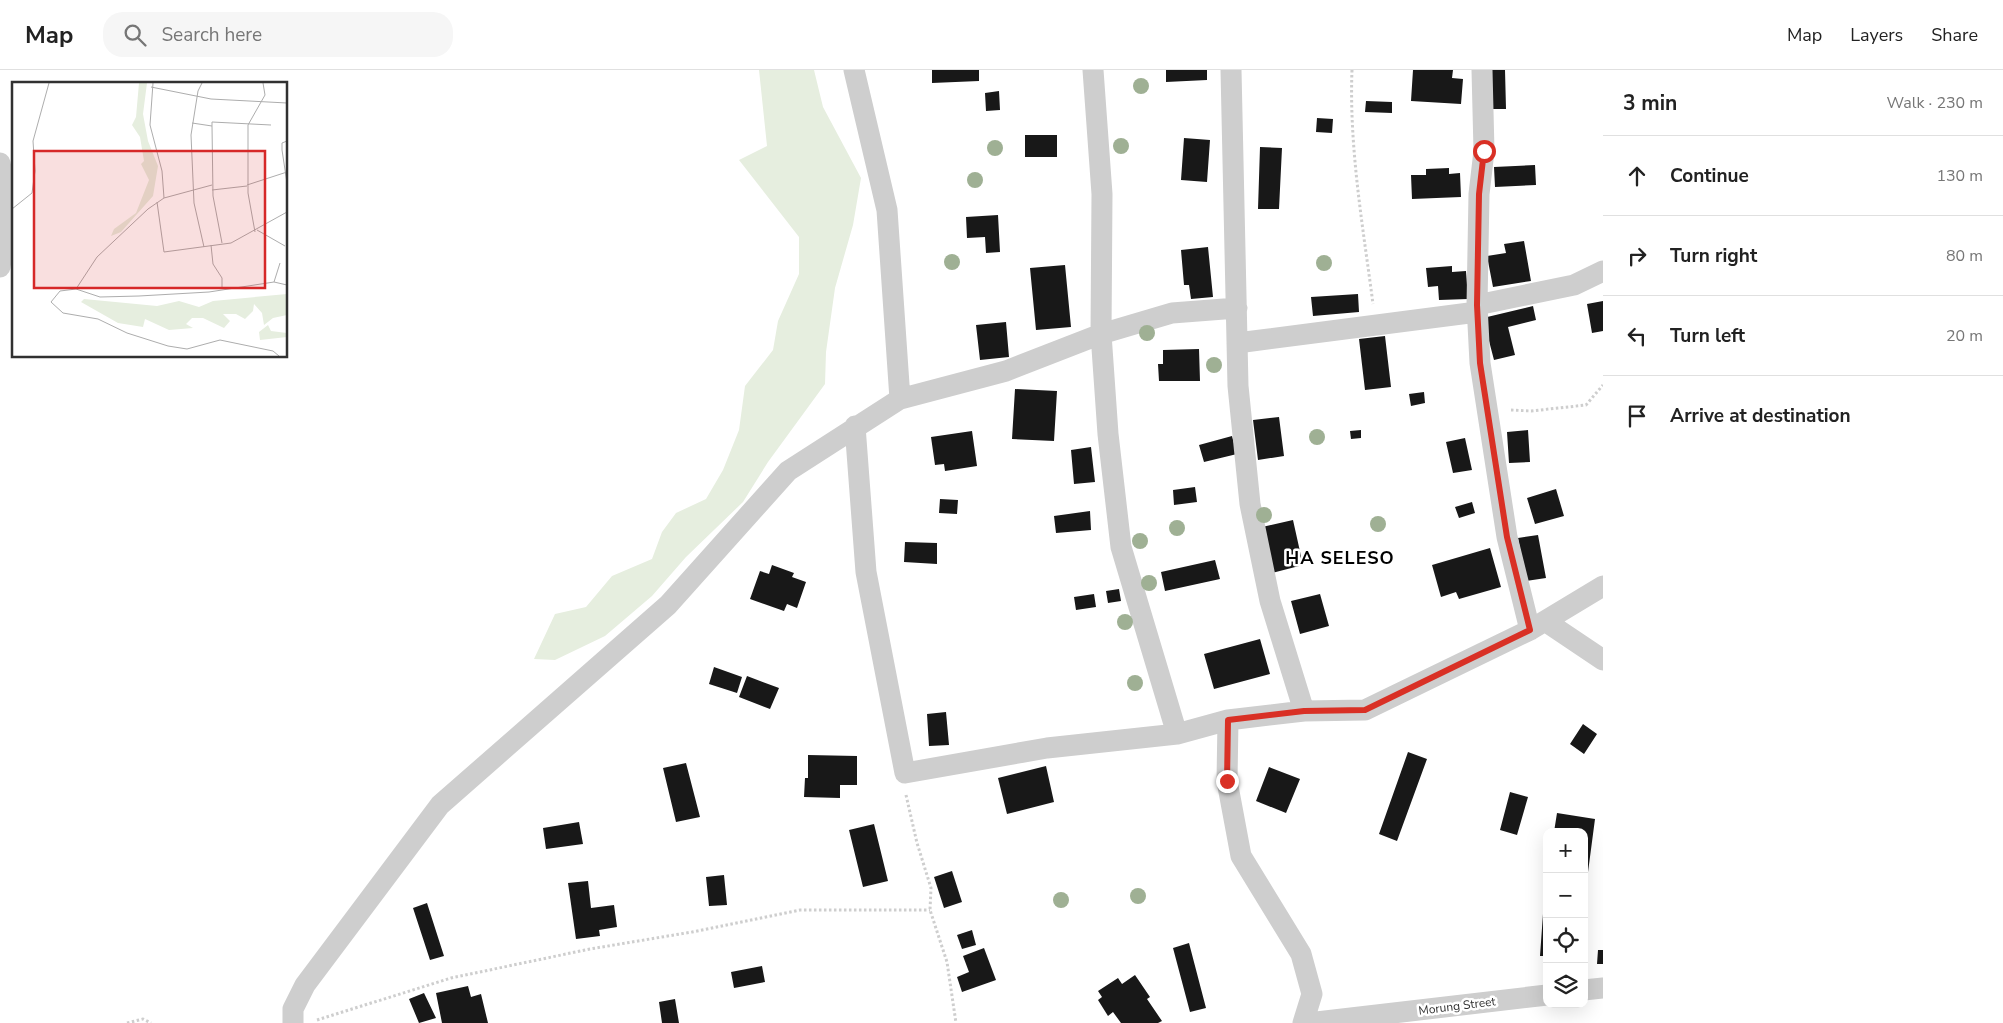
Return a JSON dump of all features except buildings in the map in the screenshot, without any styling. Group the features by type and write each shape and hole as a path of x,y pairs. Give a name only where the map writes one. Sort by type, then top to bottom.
{"street":[{"path":"854,70 887,210 900,399"},
{"path":"1093,70 1102,194 1101,334 1108,434 1121,547 1177,734"},
{"path":"1231,70 1238,386 1250,504 1270,601 1304,711"},
{"path":"1482,70 1484,151 1479,194 1477,308 1480,363 1507,537 1537,626 1603,660"},
{"path":"0,162 9,208 0,267"},
{"path":"1237,343 1477,308 1574,285 1603,271"},
{"path":"293,1023 292,1009 306,985 440,805 668,605 788,471 855,426 900,399 1006,371 1101,334 1172,313 1237,308"},
{"path":"855,426 866,572 905,772 1047,748 1177,734 1228,720 1304,711 1365,710 1537,626 1603,586"},
{"path":"1228,720 1227,781 1241,856 1301,954 1312,994 1303,1023"},
{"path":"1588,990 1603,988"},
{"name":"Morung Street","path":"1308,1023 1543,995"}],"path":[{"path":"1352,70 1351,96 1360,208 1376,324"},
{"path":"1488,409 1531,411 1586,405 1603,385"},
{"path":"905,772 907,800 931,888 930,910 947,962 956,1023"},
{"path":"308,1023 451,978 590,949 692,932 800,910 930,910"},
{"path":"127,1023 143,1019 151,1023"}],"green space":[{"path":"759,70 814,70 823,107 861,178 853,225 835,288 826,352 825,384 768,462 743,502 686,557 652,596 605,636 555,660 534,659 555,614 586,607 612,576 652,559 662,532 676,513 706,499 723,470 739,430 745,386 773,350 778,321 799,274 799,237 739,160 767,146"}],"district":[{"name":"HA SELESO","path":"1340,558"}],"route":[{"path":"1227,781 1228,720 1304,711 1365,710 1530,630 1507,537 1480,363 1477,305 1479,194 1484,151"}]}
